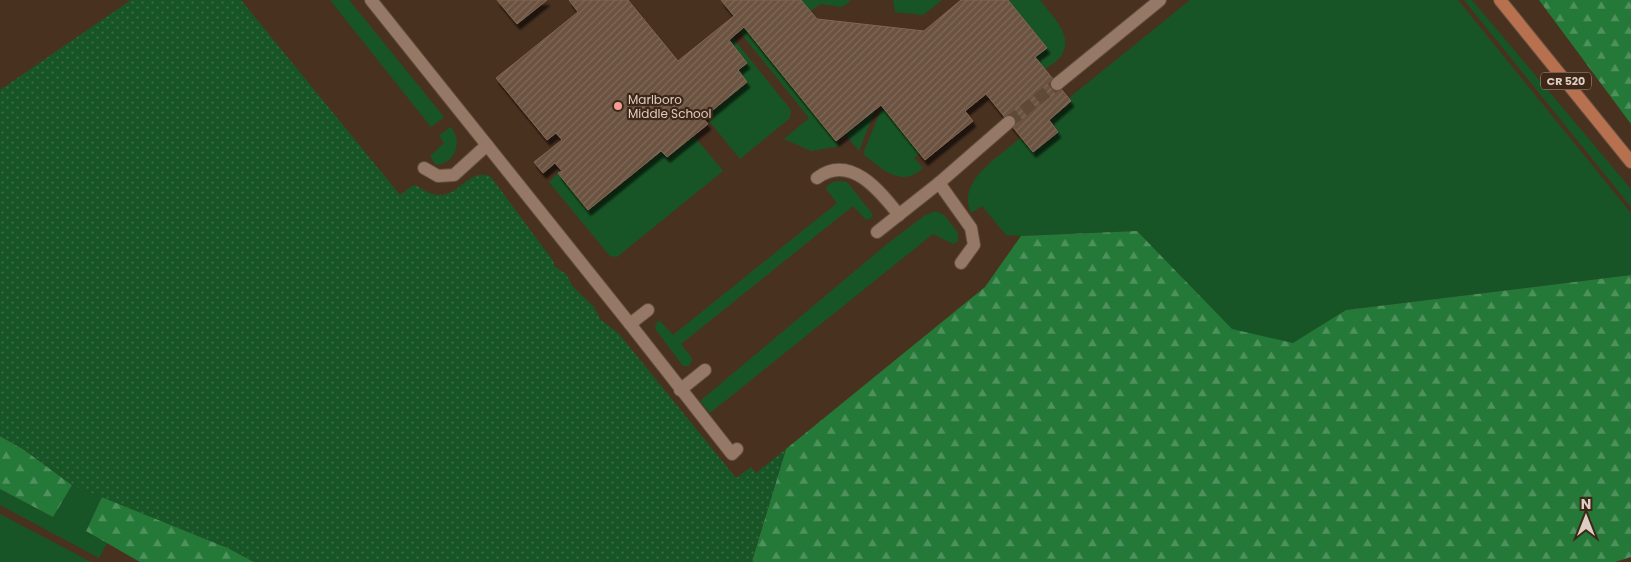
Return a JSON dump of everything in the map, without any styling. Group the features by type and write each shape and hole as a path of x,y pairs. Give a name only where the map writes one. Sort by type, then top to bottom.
{"main road":[{"name":"CR 520","path":"1500,0 1631,162"}],"lane":[{"path":"371,0 732,454 737,449"},
{"path":"1057,84 1152,2"},
{"path":"877,232 939,183 1009,122"},
{"path":"424,168 438,176 454,175 487,145"},
{"path":"817,178 822,174 841,169 855,173 872,184 899,216"},
{"path":"939,183 971,228 974,245 961,262"},
{"path":"630,324 648,310"},
{"path":"680,390 705,370"}],"green space":[{"path":"131,0 241,0 400,195 416,185 430,193 441,195 450,193 473,177 481,175 491,177 554,262 554,266 566,274 573,287 594,307 600,319 619,334 736,478 751,467 756,473 786,449 752,560 754,562 254,562 228,548 72,485 23,449 0,436 0,90"},
{"path":"330,0 349,0 444,117 431,127"},
{"path":"801,0 850,1 842,7 821,4 810,11"},
{"path":"893,0 942,0 923,15 895,12"},
{"path":"1008,0 1040,0 1060,26 1065,41 1065,48 1060,58 1045,69 1035,57 1046,48"},
{"path":"1190,0 1458,0 1631,213 1631,275 1346,310 1293,344 1232,330 1137,231 1006,235 982,206 971,213 968,202 969,191 973,182 987,165 1021,137 1033,152 1058,132 1049,120 1071,102 1069,98"},
{"path":"1464,0 1472,0 1631,189 1631,207"},
{"path":"1539,0 1631,0 1631,124"},
{"path":"744,27 841,146 811,151 784,139 809,118 739,31"},
{"path":"732,37 791,110 790,118 740,159 705,116 747,82 738,70 747,63 729,40"},
{"path":"882,107 920,153 914,158 923,168 915,174 907,177 891,174 863,154"},
{"path":"875,110 859,151 845,134"},
{"path":"450,127 456,138 455,150 452,156 443,164 436,165 430,156 444,143 439,136"},
{"path":"694,136 723,171 617,257 610,256 549,182 558,173 588,210 661,151 667,157"},
{"path":"833,182 847,182 873,215 871,218 866,220 853,206 681,344 692,358 688,366 683,366 656,330 655,325 657,322 660,321 673,335 837,203 826,187"},
{"path":"935,211 944,215 958,233 958,241 953,244 933,234 710,413 700,401 887,244 924,216"},
{"path":"1137,231 1232,329 1293,343 1346,310 1631,275 1631,557 1615,562 752,561 786,449 985,287 1021,236"},
{"path":"0,436 23,449 72,485 53,517 0,489"},
{"path":"72,485 102,497 86,531 107,543 99,558 0,505 0,489 53,517"},
{"path":"102,497 228,548 254,562 140,562 86,531"},
{"path":"0,514 91,562 0,562"}],"building":[{"path":"497,0 547,0 517,24"},
{"name":"Marlboro Middle School","path":"569,0 628,0 678,61 734,16 721,0 801,0 817,19 924,31 961,0 1008,0 1047,48 1035,57 1071,101 1049,120 1058,132 1033,152 986,94 965,111 973,121 925,160 881,105 836,141 744,27 729,40 747,63 738,70 747,82 703,118 708,124 667,157 661,151 588,210 558,173 562,171 555,163 543,173 534,162 562,140 556,133 547,140 496,78 578,12"}],"tunnel":[{"path":"1009,122 1057,84"}],"place":[{"name":"Marlboro Middle School","path":"618,106"}]}
